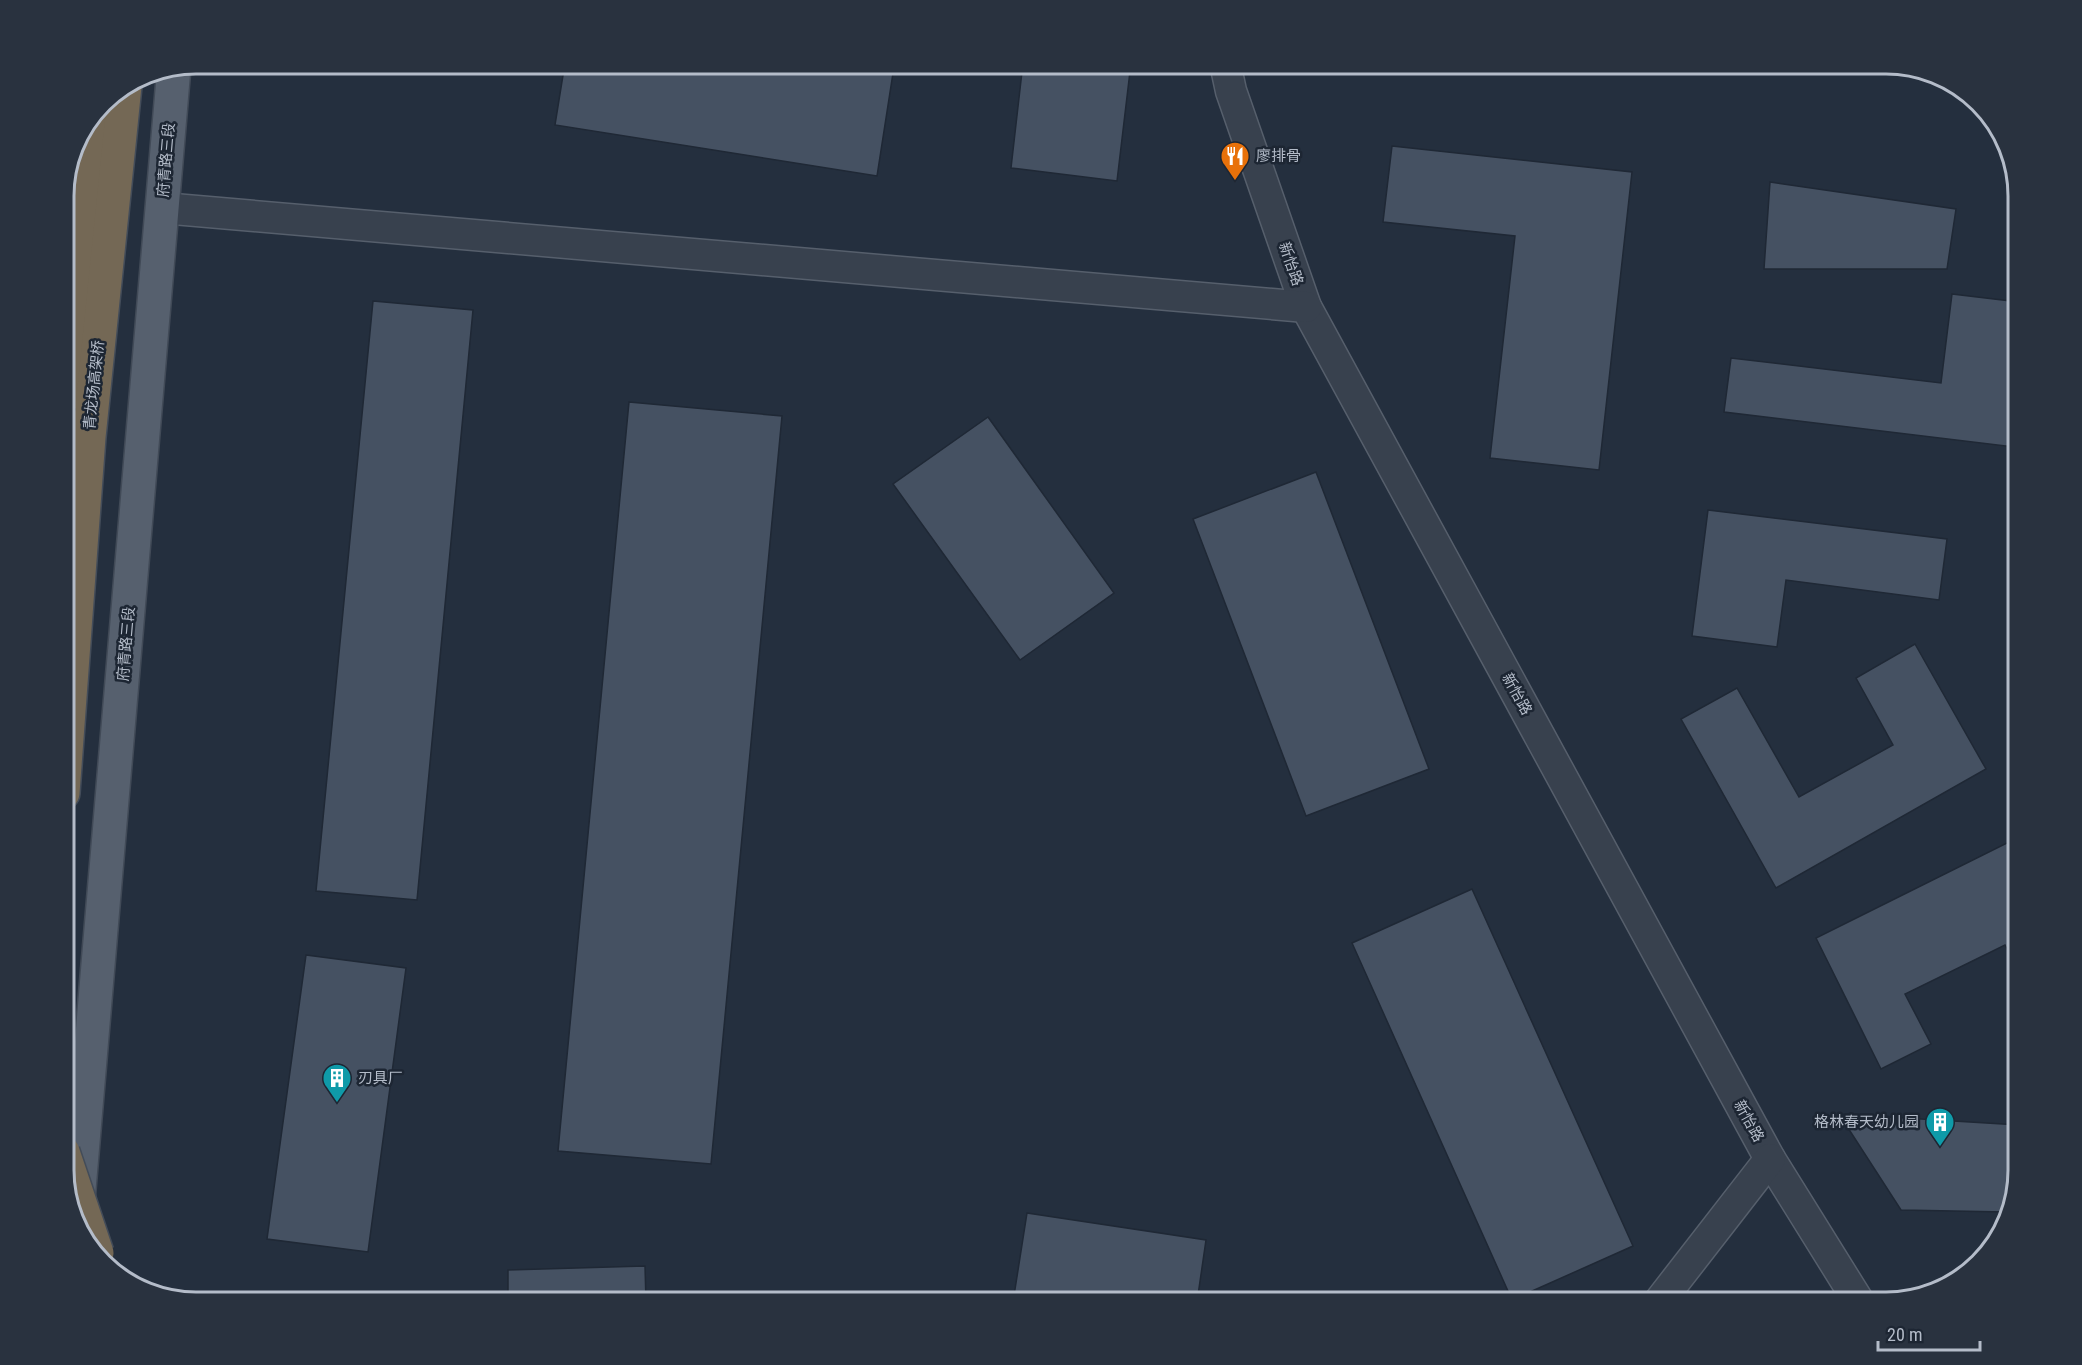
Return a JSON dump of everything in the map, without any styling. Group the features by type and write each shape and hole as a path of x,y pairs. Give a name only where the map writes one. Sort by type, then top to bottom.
{"highway":[{"path":"89,437 123,320 143,86"},
{"name":"青龙场高架桥","path":"74,642 89,437 124,97"},
{"name":"青龙场高架桥","path":"74,291 90,134"},
{"path":"76,1190 89,1228"}],"main road":[{"name":"府青路三段","path":"78,1200 173,76"}],"street":[{"name":"新怡路","path":"1228,73 1231,91 1306,307 1770,1159 1853,1292"},
{"path":"162,208 1306,307"},
{"path":"1667,1292 1770,1159"}],"building":[{"path":"1130,73 1117,181 1011,168 1022,74"},
{"path":"563,74 893,74 877,176 555,125"},
{"path":"1392,146 1632,172 1599,470 1490,458 1515,236 1383,222"},
{"path":"1770,182 1956,209 1947,269 1764,269"},
{"path":"1952,294 2008,301 2008,446 1724,412 1731,358 1941,383"},
{"path":"373,301 473,310 417,900 316,891"},
{"path":"629,402 782,416 711,1164 558,1151"},
{"path":"988,417 1114,593 1020,660 893,484"},
{"path":"1316,472 1429,769 1306,816 1193,519"},
{"path":"1708,510 1947,539 1939,600 1786,580 1777,647 1692,636"},
{"path":"1915,644 1986,769 1776,888 1681,719 1737,688 1799,797 1893,745 1856,678"},
{"path":"2008,842 2008,951 2005,945 1905,994 1931,1044 1881,1069 1816,938"},
{"path":"1472,889 1633,1246 1530,1292 1508,1292 1352,943"},
{"name":"刃具厂","path":"306,955 406,968 368,1252 267,1239"},
{"name":"格林春天幼儿园","path":"1839,1114 2008,1124 2007,1186 2000,1212 1901,1210"},
{"path":"1027,1213 1206,1240 1198,1292 1015,1292"},
{"path":"645,1266 646,1292 508,1292 508,1270"}],"place":[{"name":"廖排骨","path":"1235,182"},
{"name":"刃具厂","path":"337,1104"},
{"name":"格林春天幼儿园","path":"1940,1148"}]}
